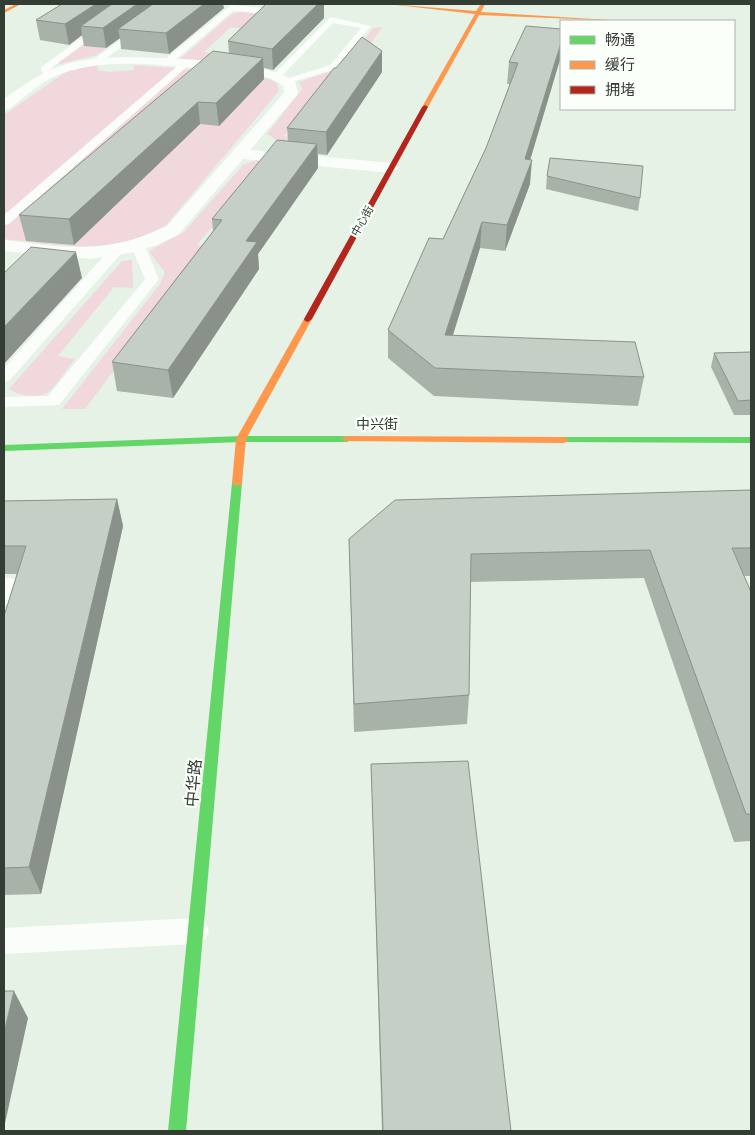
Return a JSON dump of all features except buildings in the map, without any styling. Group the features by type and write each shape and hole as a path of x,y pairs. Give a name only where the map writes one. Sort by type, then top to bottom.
{"street":[{"path":"4,12 18,4"},
{"path":"390,4 480,8 612,20"},
{"name":"中心街","path":"242,439 480,8"},
{"path":"4,246 87,255 115,252 151,242 173,230 291,94 290,84 281,78 258,71 219,64 184,65 113,60 66,67 50,73 7,101"},
{"path":"244,148 394,162"},
{"name":"中兴街","path":"4,448 242,439 751,440"},
{"name":"中华路","path":"177,1131 242,439"}],"lane":[{"path":"50,73 44,69 134,4"},
{"path":"97,62 175,4"},
{"path":"164,64 231,8 272,12 258,26"},
{"path":"331,20 367,26 333,67 281,78 331,20"},
{"path":"4,221 184,65"},
{"path":"4,402 53,401 152,279 138,246"},
{"path":"17,262 29,249"},
{"path":"4,377 115,252"},
{"path":"4,584 8,584 4,598"},
{"path":"4,941 196,931"}],"shaded area":[{"path":"158,4 162,6 97,55 60,64 58,62 137,5"},
{"path":"244,11 258,13 243,29 231,27 204,52 216,54 208,61 185,61 180,59 232,14"},
{"path":"382,27 347,79 323,85 284,136 297,139 294,142 278,141 267,134 302,89 299,82 343,67 373,28"},
{"path":"97,65 98,70 109,72 134,70 134,65 261,76 277,83 279,91 166,225 126,242 106,245 67,246 4,239 4,115 67,71"},
{"path":"257,160 309,165 261,170 197,245 245,251 201,255 85,409 62,409 160,284 165,272 150,253 151,250 184,232 243,165"},
{"path":"132,260 133,288 114,287 58,356 75,359 58,382 47,393 38,396 22,394 9,389 122,261"}],"traffic: fast":[{"path":"4,448 241,439 347,439"},
{"path":"564,440 751,440"},
{"path":"177,1131 237,483"}],"traffic: slow":[{"path":"4,12 19,4"},
{"path":"390,4 477,13 605,20"},
{"path":"425,107 483,4"},
{"path":"237,483 241,439 308,319"},
{"path":"347,439 564,440"}],"traffic: jam":[{"path":"308,319 425,107"}]}
